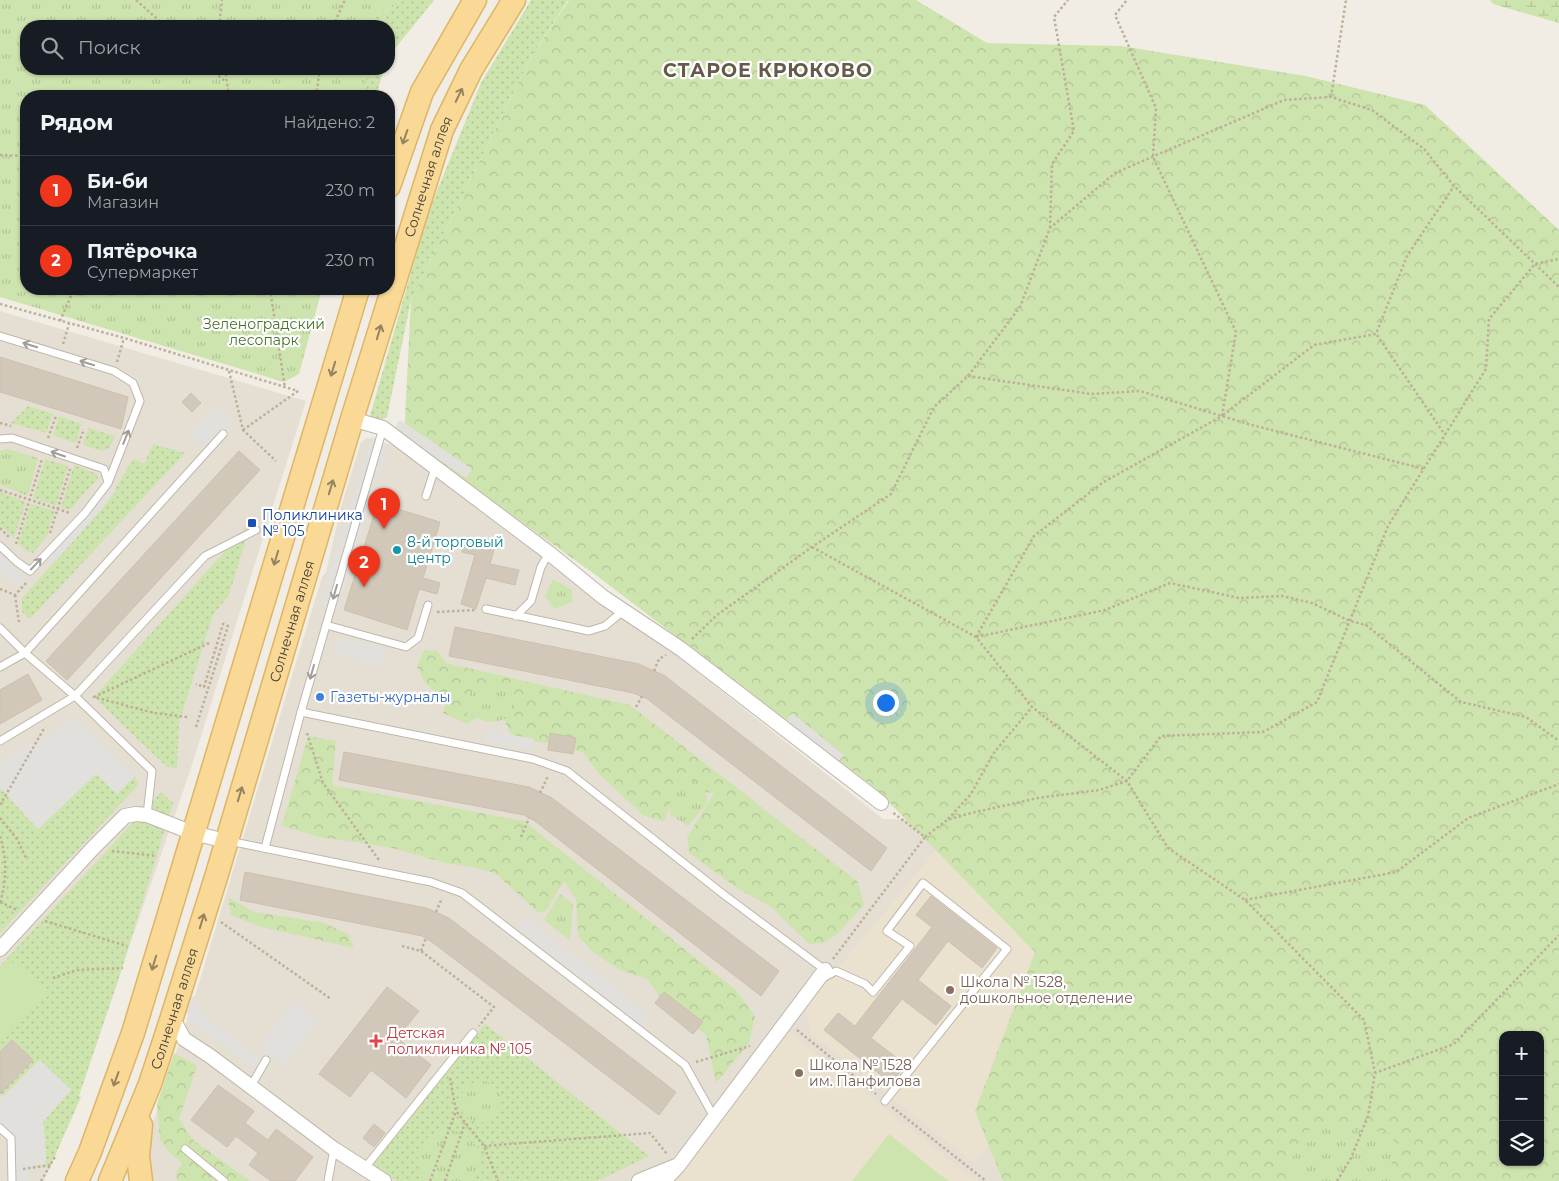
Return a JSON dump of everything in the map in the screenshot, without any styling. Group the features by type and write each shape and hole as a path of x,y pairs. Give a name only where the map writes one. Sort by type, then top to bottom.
{"main road":[{"path":"395,169 422,92 475,0"},
{"name":"Солнечная аллея","path":"395,281 442,130 471,70 514,0"},
{"path":"77,1181 90,1152 132,1033 356,295"},
{"name":"Солнечная аллея","path":"110,1181 150,1084 172,1017 217,874 391,295"},
{"name":"Солнечная аллея","path":"141,1181 138,1156 139,1135 150,1084"}],"street":[{"path":"352,419 383,428 549,553 603,597 681,649 881,803"},
{"path":"0,949 125,816 147,815 194,833 226,841"},
{"path":"664,1181 678,1166 825,970"},
{"path":"172,1017 184,1039 252,1086 334,1149 384,1181"},
{"path":"639,1181 678,1166"}],"lane":[{"path":"0,336 114,371 133,383 140,401 108,483 85,513 30,571 0,546"},
{"path":"265,848 300,712 383,428"},
{"path":"0,667 24,653 223,434"},
{"path":"0,439 12,438 104,469 108,483"},
{"path":"426,496 435,468"},
{"path":"0,740 75,696 205,556 256,530"},
{"path":"516,616 531,601 541,567 549,553"},
{"path":"326,625 406,647 418,638 428,605"},
{"path":"486,609 589,631 605,626 623,611"},
{"path":"0,628 24,653 75,696 152,771 147,815"},
{"path":"300,712 533,759 567,771 715,888 825,970"},
{"path":"226,841 431,882 462,893 685,1065 714,1117"},
{"path":"816,982 836,971 865,984 873,992 910,946 887,930 923,883 1007,948 885,1101"},
{"path":"364,1169 473,1033"},
{"path":"252,1086 266,1060"},
{"path":"0,1128 11,1138 12,1181"},
{"path":"185,1149 224,1181"},
{"path":"328,1181 334,1149"}],"path":[{"path":"136,0 158,20"},
{"path":"220,20 222,0"},
{"path":"336,20 345,0"},
{"path":"681,649 717,615 812,547 891,494 934,407 968,376 1020,307 1050,228 1052,164 1074,131 1054,17 1068,0"},
{"path":"1127,0 1115,15 1156,108 1153,157 1236,332 1222,416"},
{"path":"1331,97 1346,0"},
{"path":"218,75 227,83"},
{"path":"226,75 228,90"},
{"path":"317,90 319,75"},
{"path":"1050,228 1115,173 1284,100 1331,97 1372,110 1424,148 1454,186 1559,287"},
{"path":"0,155 20,156"},
{"path":"1376,334 1407,256 1454,186"},
{"path":"947,820 1038,798 1099,790 1127,781 1162,736 1263,732 1317,702 1388,526 1486,369 1489,319 1535,264 1559,258"},
{"path":"60,321 71,295"},
{"path":"271,295 285,388"},
{"path":"0,304 124,338 298,391 243,430"},
{"path":"60,354 69,324"},
{"path":"976,637 1034,536 1102,483 1222,416 1314,344 1376,334"},
{"path":"1376,334 1445,435"},
{"path":"114,371 124,338"},
{"path":"229,371 243,430 276,461"},
{"path":"968,376 1091,394 1140,391 1222,416 1424,469"},
{"path":"55,440 48,438 56,416"},
{"path":"0,422 16,428"},
{"path":"77,448 84,429"},
{"path":"70,445 85,450"},
{"path":"16,544 43,456"},
{"path":"54,531 49,537 71,464"},
{"path":"0,490 70,514 65,519"},
{"path":"0,528 20,549"},
{"path":"812,547 976,637 1032,707 1127,781 1168,848 1245,900 1364,1020 1375,1073 1368,1116 1351,1158 1337,1181"},
{"path":"976,637 1105,610 1170,583 1240,598 1282,596 1312,603 1350,621 1366,625 1462,702 1526,717 1559,741"},
{"path":"15,595 19,622"},
{"path":"426,613 486,609"},
{"path":"196,684 204,687 223,624 228,626 196,727"},
{"path":"186,717 154,713 94,697 209,643"},
{"path":"636,707 642,696"},
{"path":"0,805 57,707"},
{"path":"825,970 925,837 947,820 971,794 992,754 1032,707"},
{"path":"300,712 323,783 388,873"},
{"path":"540,793 552,766"},
{"path":"1245,900 1396,872 1468,818 1559,784"},
{"path":"881,803 925,837"},
{"path":"0,818 17,839 27,860"},
{"path":"521,837 529,818"},
{"path":"0,836 6,865 5,883 0,902 29,917 127,946"},
{"path":"93,848 157,856"},
{"path":"436,912 446,887"},
{"path":"214,917 331,999"},
{"path":"1375,1073 1454,1044 1559,936"},
{"path":"421,950 426,938"},
{"path":"402,946 421,950 494,1007 473,1033"},
{"path":"53,978 77,970 123,968"},
{"path":"685,1065 773,1039"},
{"path":"448,1064 456,1111 484,1146 498,1181"},
{"path":"430,1181 456,1111"},
{"path":"445,1181 465,1123"},
{"path":"484,1146 650,1133 678,1166"},
{"path":"41,1181 56,1155"},
{"path":"12,1171 51,1165"}],"shaded area":[{"path":"0,311 306,401 190,771 65,1132 44,1181 0,1181"},
{"path":"216,405 234,421 207,451 189,434"},
{"path":"400,420 472,469 466,478 394,429"},
{"path":"371,437 389,447 339,609 320,603"},
{"path":"367,438 396,446 410,455 494,522 594,597 676,655 883,819 959,821 1011,1181 149,1181 150,1134 162,1093 192,1006 322,577 326,572 341,507 361,442"},
{"path":"106,485 116,490 102,509 50,565 43,557"},
{"path":"0,554 25,579 18,587 0,569"},
{"path":"340,636 386,650 381,667 335,653"},
{"path":"792,713 844,755 836,764 785,722"},
{"path":"77,718 135,776 117,794 96,774 38,829 0,788 0,762"},
{"path":"488,730 534,739 532,750 485,741"},
{"name":"Школа № 1528, дошкольное отделение","path":"954,828 1102,917 1053,1065 974,1163 811,1034 805,1008"},
{"path":"527,918 650,1016 642,1027 518,929"},
{"path":"194,996 200,1013 261,1060 254,1068 191,1021 183,1004"},
{"path":"293,1001 319,1021 285,1066 259,1047"},
{"name":"Школа № 1528 им. Панфилова","path":"789,1032 976,1181 675,1181"},
{"path":"40,1060 71,1090 43,1122 45,1164 29,1167 29,1181 12,1181 11,1138 0,1128 0,1102"}],"green space":[{"name":"Зеленоградский лесопарк","path":"0,0 404,0 371,20 20,20 20,75 369,75 362,90 20,90 20,295 320,295 299,374 284,382 0,297"},
{"path":"404,0 434,0 395,49 395,20 371,20"},
{"path":"531,0 568,0 530,59 411,300 387,417 373,425 370,416 428,213 481,83"},
{"path":"569,0 916,0 987,43 1121,46 1306,76 1425,105 1559,230 1559,1181 1003,1181 975,1111 1035,952 875,788 597,576 404,438 411,300 530,59"},
{"path":"1490,0 1559,0 1559,23 1493,4"},
{"path":"333,75 382,75 378,90 329,90"},
{"path":"28,406 53,414 46,433 11,423"},
{"path":"59,416 81,424 76,443 53,435"},
{"path":"88,428 115,436 109,448 101,451 83,445"},
{"path":"153,444 185,453 30,619 22,612 22,598 102,508 134,459 144,464"},
{"path":"7,449 38,458 28,496 0,485 0,451"},
{"path":"45,459 68,466 56,506 33,498"},
{"path":"74,465 97,474 98,478 70,510 61,507"},
{"path":"0,492 26,502 14,538 0,525"},
{"path":"31,504 55,511 47,536 33,553 26,551 18,543"},
{"path":"251,522 229,595 213,615 179,723 177,768 167,767 94,697"},
{"path":"553,579 572,590 572,602 555,609 545,596"},
{"path":"424,650 437,651 446,663 630,705 858,882 864,905 838,933 823,943 809,944 771,907 737,888 689,853 687,838 714,793 676,790 664,822 643,815 600,775 583,752 548,743 513,739 501,713 483,714 467,724 443,713 447,702 425,683 417,666"},
{"path":"496,688 515,698 515,713 500,721 489,722 464,711 471,691"},
{"path":"308,736 336,741 332,785 524,821 737,991 755,1017 749,1043 716,1083 706,1035 690,1023 674,1015 647,979 620,970 593,952 578,936 576,899 564,881 546,911 539,913 495,873 473,867 445,863 388,847 319,837 282,826"},
{"path":"97,773 117,794 135,776 138,785 0,933 0,788 38,829"},
{"path":"687,778 705,787 707,804 688,826 670,814 670,790"},
{"path":"161,792 173,803 120,975 79,1096 81,1097 51,1165 29,1168 45,1164 43,1122 71,1090 39,1060 3,1096 0,1093 0,966"},
{"path":"560,894 573,904 570,940 544,920"},
{"path":"228,897 254,912 324,923 348,934 354,948 261,927 231,915"},
{"path":"11,961 47,992 0,1042 0,973"},
{"path":"485,1024 649,1156 598,1181 397,1181 372,1166"},
{"path":"174,1053 197,1066 179,1119 193,1140 250,1181 178,1181 175,1176 182,1163 170,1153 160,1140 157,1104"},
{"path":"486,1081 499,1091 501,1097 500,1113 487,1123 475,1121 467,1117 462,1110 459,1098 468,1084"},
{"path":"1313,1123 1394,1134 1390,1181 1303,1181 1288,1164"},
{"path":"448,1129 469,1138 483,1155 478,1170 471,1181 431,1181 422,1175 418,1158 421,1147 432,1134"},
{"path":"889,1134 948,1181 852,1181"}],"building":[{"path":"0,357 128,397 121,429 0,392"},
{"path":"191,393 201,403 192,412 182,402"},
{"path":"239,451 260,470 67,680 46,661"},
{"name":"8-й торговый центр","path":"378,503 440,522 423,578 440,583 437,594 419,589 407,630 344,610"},
{"path":"466,537 495,546 490,564 519,570 515,585 486,578 476,609 461,604 475,555 462,552"},
{"path":"455,627 639,664 665,676 887,848 871,871 646,698 633,693 449,656"},
{"path":"28,674 42,700 0,724 0,690"},
{"path":"550,733 576,738 573,754 548,750"},
{"path":"344,752 529,787 552,798 779,971 761,996 535,821 524,815 339,780"},
{"path":"245,872 426,908 449,918 676,1092 659,1115 422,936 240,900"},
{"path":"931,896 997,948 982,968 948,941 918,980 951,1006 936,1025 902,999 871,1038 906,1065 891,1083 824,1030 838,1013 855,1026 932,927 916,915"},
{"name":"Детская поликлиника № 105","path":"387,987 419,1011 397,1038 431,1065 406,1098 371,1070 350,1097 319,1074"},
{"path":"664,992 703,1022 693,1034 655,1003"},
{"path":"12,1040 33,1060 0,1094 0,1052"},
{"path":"218,1085 254,1111 245,1123 268,1140 276,1129 313,1157 295,1181 271,1181 249,1165 258,1153 236,1136 227,1147 191,1120"},
{"path":"374,1124 385,1133 374,1147 363,1138"}],"place":[{"name":"Поликлиника № 105","path":"252,523"},
{"name":"Би-би","path":"384,529"},
{"name":"8-й торговый центр","path":"397,550"},
{"name":"Пятёрочка","path":"364,587"},
{"name":"Газеты-журналы","path":"320,697"},
{"name":"Школа № 1528, дошкольное отделение","path":"950,990"},
{"name":"Детская поликлиника № 105","path":"376,1041"},
{"name":"Школа № 1528 им. Панфилова","path":"799,1073"}],"district":[{"name":"СТАРОЕ КРЮКОВО","path":"768,70"}]}
